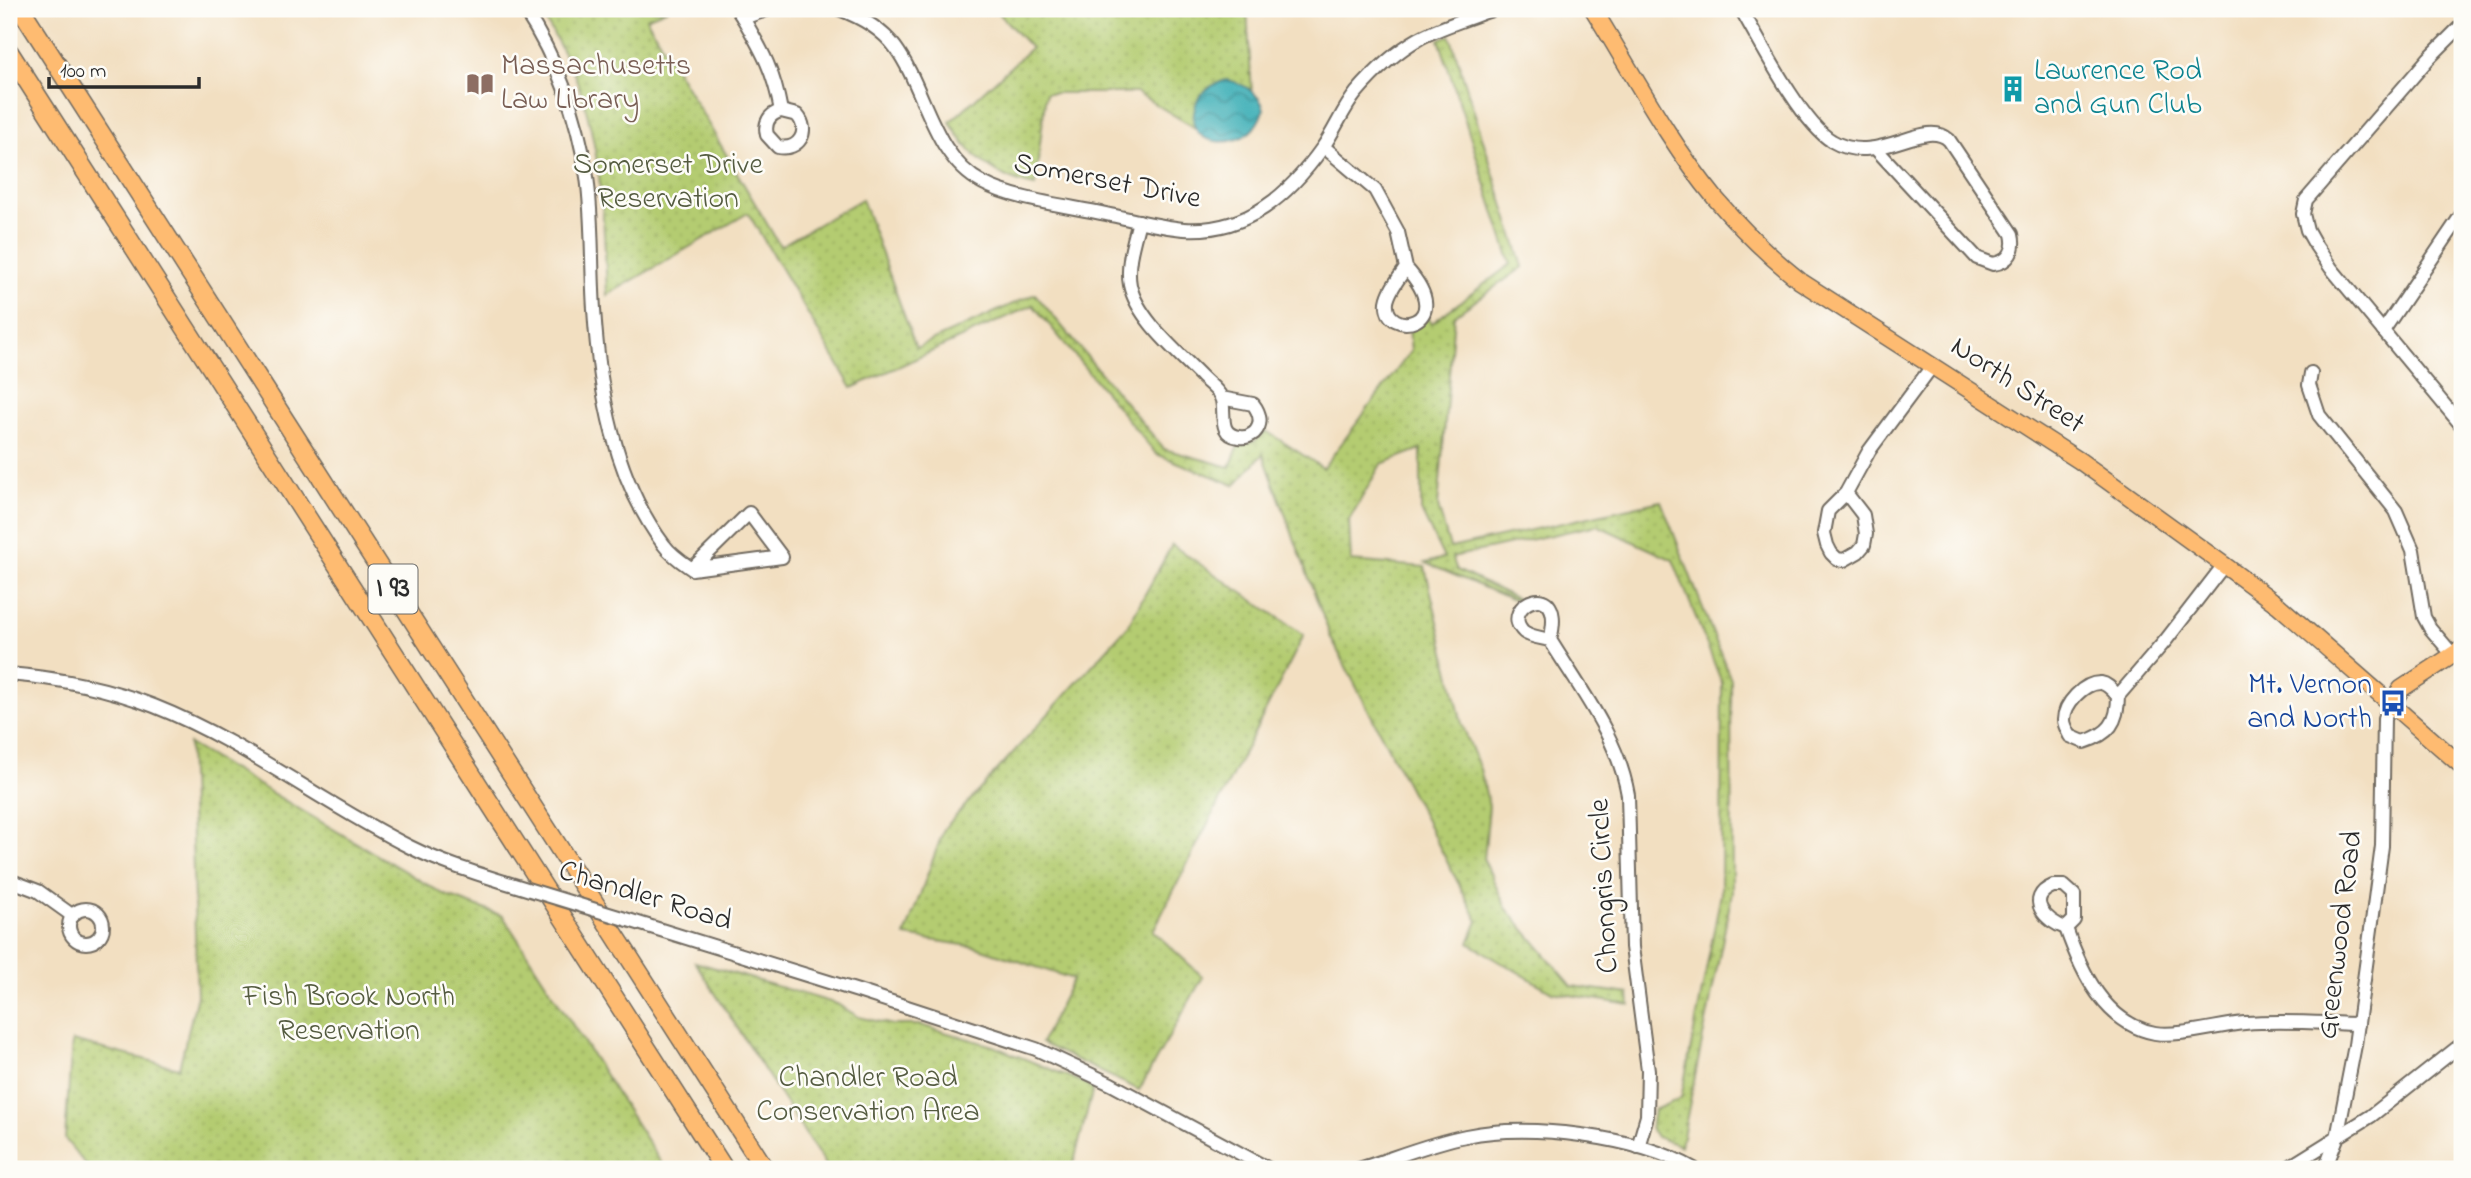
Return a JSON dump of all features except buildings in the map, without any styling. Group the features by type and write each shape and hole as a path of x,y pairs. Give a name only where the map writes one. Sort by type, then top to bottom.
{"highway":[{"name":"I 93","path":"21,9 765,1169"},
{"name":"I 93","path":"9,52 724,1169"}],"main road":[{"name":"North Street","path":"1593,9 1675,141 1714,197 1751,237 1800,281 2080,461 2224,565 2278,605 2462,766"},
{"path":"2392,705 2401,689 2458,652"}],"street":[{"path":"524,9 545,44 559,76 582,154 591,209 594,310 601,379 615,438 631,488 665,548 692,569 782,557 749,513 692,569"},
{"path":"769,9 740,14 769,64 781,111"},
{"name":"Somerset Drive","path":"839,9 874,27 894,46 943,142 965,170 982,183 1010,193 1184,229 1219,227 1242,220 1272,204 1298,179 1324,147 1356,94 1397,54 1420,38 1494,9"},
{"path":"1741,9 1782,79 1816,128 1831,141 1858,149 1877,150 1930,133 1941,133 1947,137 2012,234 2014,246 2008,258 1993,264 1977,258 1877,150"},
{"path":"2462,25 2429,58 2306,200 2303,214 2307,230 2316,246 2462,425"},
{"path":"1324,147 1375,190 1398,232 1406,268"},
{"path":"2383,331 2462,214"},
{"path":"1139,221 1129,272 1135,299 1153,324 1221,398"},
{"path":"1846,493 1863,515 1866,534 1864,545 1858,552 1844,559 1837,559 1831,553 1824,533 1828,511 1846,493 1869,451 1933,365"},
{"path":"2311,373 2309,385 2319,415 2396,511 2413,550 2424,617 2430,628 2458,652"},
{"path":"2118,696 2109,686 2100,683 2074,696 2064,720 2070,736 2084,742 2100,737 2109,729 2115,719 2118,696 2224,565"},
{"name":"Chongris Circle","path":"1550,640 1612,743 1625,776 1629,813 1632,947 1648,1070 1647,1116 1638,1147"},
{"name":"Chandler Road","path":"9,674 80,684 153,706 229,741 413,849 504,882 858,990 1036,1049 1102,1079 1269,1169"},
{"name":"Greenwood Road","path":"2325,1169 2337,1138 2358,1024 2382,846 2384,718 2392,705"},
{"path":"9,880 38,891 73,916"},
{"path":"2066,928 2084,970 2101,998 2115,1014 2131,1025 2157,1033 2247,1023 2358,1024"},
{"path":"2286,1169 2371,1116 2462,1044"},
{"path":"1359,1169 1464,1136 1521,1130 1617,1141 1661,1154 1694,1169"}],"green space":[{"name":"Somerset Drive Reservation","path":"539,9 668,9 646,18 780,246 862,199 916,348 1035,294 1164,449 1230,467 1239,445 1255,441 1266,431 1323,468 1411,351 1409,329 1420,325 1427,316 1432,323 1511,264 1439,39 1450,35 1523,267 1454,316 1438,506 1450,548 1661,501 1731,680 1732,893 1681,1146 1656,1137 1651,1129 1654,1110 1681,1098 1721,894 1722,683 1673,560 1597,525 1452,557 1457,570 1518,599 1516,601 1425,563 1444,558 1421,511 1421,449 1381,464 1349,520 1351,561 1425,567 1462,724 1480,769 1489,806 1484,860 1506,908 1572,986 1629,994 1630,1005 1552,992 1469,943 1478,921 1331,638 1263,454 1235,485 1156,454 1033,305 852,388 748,213 607,295 603,213 592,133 577,81"},
{"path":"995,9 1247,9 1254,128 1215,140 1137,93 1046,93 1035,186 1008,178 975,155 950,122 1031,48"},
{"path":"1172,545 1304,635 1153,931 1203,977 1139,1090 1041,1043 1073,979 976,947 905,936 944,829 1127,627"},
{"name":"Fish Brook North Reservation","path":"189,744 445,895 503,916 665,1169 89,1169 65,1139 72,1041 179,1068 197,996"},
{"name":"Chandler Road Conservation Area","path":"695,962 837,1004 859,1017 893,1025 920,1025 993,1046 1082,1082 1093,1089 1072,1169 828,1169"}],"water":[{"path":"1226,80 1250,90 1259,98 1264,109 1250,132 1236,139 1219,142 1203,137 1193,120 1202,93"}],"place":[{"name":"Massachusetts Law Library","path":"480,84"},
{"name":"Lawrence Rod and Gun Club","path":"2013,89"},
{"name":"Mt. Vernon and North","path":"2393,703"}]}
